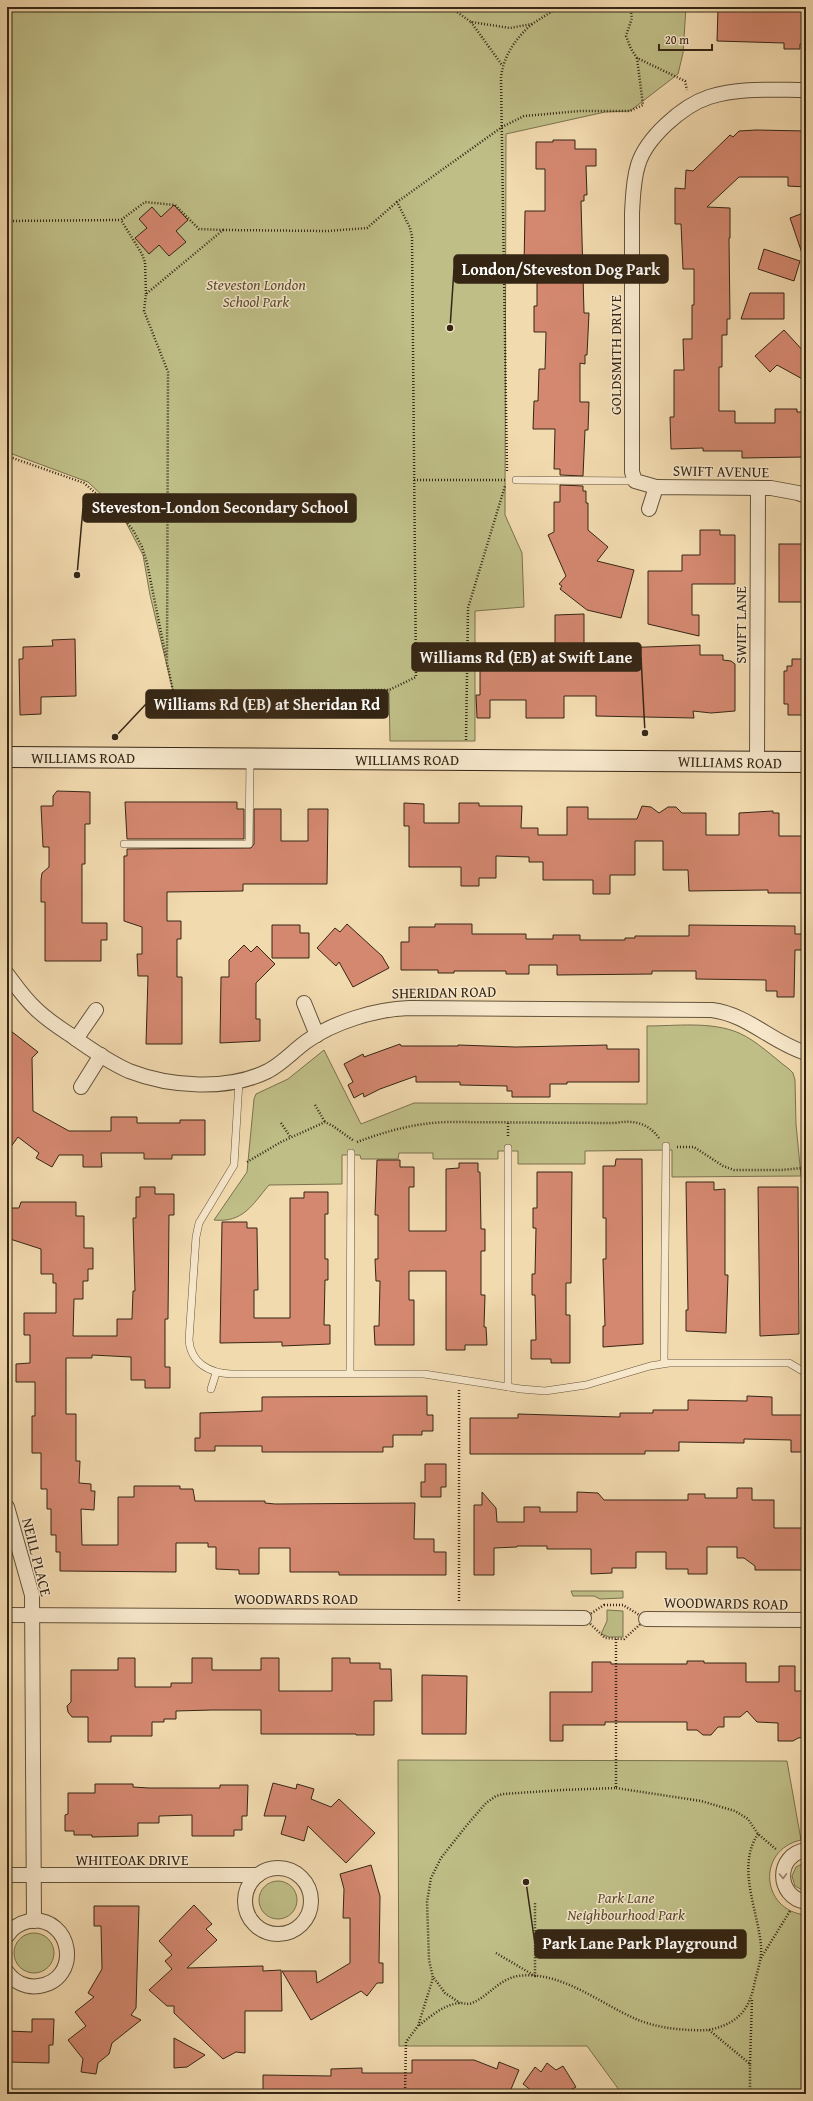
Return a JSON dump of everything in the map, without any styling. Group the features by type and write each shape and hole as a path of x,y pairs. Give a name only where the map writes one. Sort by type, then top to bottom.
{"street":[{"name":"GOLDSMITH DRIVE","path":"636,481 632,472 633,188 638,164 648,146 666,124 690,106 708,98 728,93 756,90 806,90"},
{"path":"636,481 656,487"},
{"name":"SWIFT AVENUE","path":"648,509 656,487 783,489 806,496"},
{"name":"SWIFT LANE","path":"757,762 758,488"},
{"name":"WILLIAMS ROAD","path":"7,756 806,762"},
{"name":"SHERIDAN ROAD","path":"7,974 36,1009 76,1039 101,1055 131,1071 156,1079 205,1084 239,1081 259,1075 276,1066 317,1035 365,1015 398,1008 703,1009 735,1015 785,1045 806,1053"},
{"path":"304,1003 317,1035"},
{"path":"76,1039 96,1010"},
{"path":"81,1087 101,1055"},
{"name":"NEILL PLACE","path":"7,1507 32,1595 34,1921"},
{"name":"WOODWARDS ROAD","path":"7,1615 458,1616 584,1618"},
{"name":"WOODWARDS ROAD","path":"646,1619 806,1620"},
{"path":"806,1850 799,1852 789,1859 783,1870 782,1878 784,1886 792,1897 806,1902"},
{"name":"WHITEOAK DRIVE","path":"7,1875 258,1875 272,1869 283,1868 293,1871 301,1878 309,1891 311,1902 309,1912 300,1925 285,1933 274,1933 264,1930 255,1924 249,1915 246,1899 251,1883 258,1875"},
{"path":"7,1936 19,1924 34,1921 51,1925 63,1937 67,1954 63,1970 51,1982 36,1986 20,1983 7,1972"}],"lane":[{"path":"516,480 636,481"},
{"path":"124,844 249,844 250,758"},
{"path":"239,1081 234,1165 199,1223 196,1237 190,1345 196,1361 206,1368 216,1373 350,1373 429,1375 545,1391 561,1390 664,1363 789,1363 805,1369"},
{"path":"664,1363 666,1146"},
{"path":"508,1148 508,1387"},
{"path":"350,1373 351,1153"},
{"path":"211,1389 216,1373"}],"path":[{"path":"450,7 470,22 502,65"},
{"path":"466,740 468,608 507,480 502,65 517,41 532,24 559,7"},
{"path":"7,221 121,220 145,202 175,205 199,229 328,231 367,228 398,202 502,127 524,116 580,111 630,111 643,105 637,58 631,49 626,36 632,18 630,7"},
{"path":"470,22 510,28 532,24"},
{"path":"637,58 685,81 690,106"},
{"path":"7,456 84,483 119,513 133,530 142,547 147,563 173,691 389,690 416,676 412,236 398,202"},
{"path":"121,220 143,258 146,294 144,311 168,372 167,663"},
{"path":"146,294 223,230"},
{"path":"414,480 516,480"},
{"path":"314,1105 325,1122 356,1143"},
{"path":"351,1153 356,1143 401,1128 424,1123 615,1123 630,1121 639,1122 646,1126 666,1146 694,1147 723,1166 734,1170 781,1170 803,1168"},
{"path":"247,1162 280,1142 325,1122"},
{"path":"281,1123 291,1138"},
{"path":"458,1616 459,1390"},
{"path":"604,1605 623,1605 646,1619 624,1639 616,1639 602,1637 584,1618 604,1605"},
{"path":"616,1639 616,1788"},
{"path":"752,1997 745,2010 738,2018 723,2026 708,2030 669,2028 644,2022 565,1984 535,1976 518,1976 508,1979 476,2001 468,2005 461,2003 446,1993 433,1978 429,1960 427,1902 430,1878 450,1845 486,1803 496,1796 509,1794 616,1788 701,1801 722,1806 744,1816 758,1834 781,1853"},
{"path":"750,2094 752,1997 760,1960 760,1934 748,1869 758,1834"},
{"path":"535,1903 535,1976"},
{"path":"760,1960 791,1909"},
{"path":"496,1953 535,1976"},
{"path":"418,2026 433,1978"},
{"path":"405,2094 406,2042 418,2026 440,2010 461,2003"},
{"path":"708,2030 750,2064"}],"green space":[{"name":"Steveston London School Park","path":"7,7 686,7 683,53 678,74 630,111 605,112 506,134 505,515 522,553 524,607 475,611 475,741 390,741 389,690 173,691 150,595 143,555 121,513 88,482 7,452"},
{"path":"693,1025 728,1029 746,1036 789,1069 793,1073 795,1080 796,1124 801,1176 672,1177 672,1150 585,1151 585,1164 518,1164 518,1151 498,1151 498,1159 433,1159 433,1153 399,1153 398,1159 361,1159 360,1155 342,1155 342,1184 269,1185 252,1206 240,1216 232,1219 214,1220 247,1172 254,1099 256,1094 288,1079 324,1050 361,1124 414,1103 647,1104 647,1026"},
{"path":"571,1591 623,1591 623,1598 600,1599 594,1596 573,1596"},
{"path":"607,1610 623,1611 623,1637 609,1637 601,1634 607,1621"},
{"name":"Park Lane Neighbourhood Park","path":"398,1760 787,1761 801,1840 786,1846 776,1855 771,1867 770,1880 773,1892 780,1903 791,1911 806,1915 806,2094 622,2094 587,2046 399,2046"},
{"path":"806,1862 806,1892 795,1886 792,1876 796,1867"},
{"path":"274,1881 282,1881 292,1886 296,1893 296,1907 292,1914 282,1919 274,1919 264,1914 262,1911 259,1904 259,1896 264,1886 267,1884"},
{"path":"30,1933 38,1933 45,1936 51,1942 54,1953 51,1964 45,1970 38,1973 30,1973 23,1970 17,1964 14,1957 14,1949 17,1942 23,1936"}],"building":[{"path":"750,7 806,8 806,44 800,44 800,49 784,49 784,43 717,41 718,9 750,10"},
{"path":"739,131 806,131 806,187 788,186 788,177 739,177 707,207 730,208 730,319 727,319 727,335 722,335 722,367 719,367 719,411 735,411 735,423 775,423 775,409 797,409 797,412 806,412 806,457 742,458 742,451 703,451 703,448 671,449 670,417 674,417 674,370 684,370 683,339 692,339 692,305 694,305 694,269 683,269 681,224 675,224 675,188 685,189 686,170 693,171 730,135 733,137"},
{"path":"553,140 575,140 575,149 596,149 596,166 586,166 587,195 584,195 584,201 581,201 584,313 589,313 587,355 585,355 585,364 580,363 580,402 589,402 588,430 585,430 583,476 560,475 560,469 554,469 555,429 533,429 534,401 538,401 539,369 545,369 546,332 534,332 534,306 537,306 537,267 524,267 525,211 545,211 545,169 536,169 536,142 553,142"},
{"path":"174,205 188,220 176,231 186,242 169,256 159,245 149,254 135,238 147,228 139,219 152,207 161,217"},
{"path":"806,212 806,258 804,259 790,218"},
{"path":"764,249 800,261 794,281 758,269"},
{"path":"750,293 784,293 784,319 741,319"},
{"path":"784,330 806,354 806,381 777,365 770,372 755,356"},
{"path":"560,485 583,486 583,491 586,491 586,503 588,503 588,530 608,547 597,561 634,570 621,618 587,610 560,589 562,586 559,584 566,576 548,535 554,532 554,502 560,502"},
{"path":"700,530 720,530 720,535 735,535 735,584 692,584 692,615 699,615 699,636 648,624 648,571 682,571 682,555 700,555"},
{"path":"779,544 806,544 806,602 779,602"},
{"path":"584,614 584,647 619,646 619,648 700,645 700,655 723,655 723,660 731,661 735,664 735,711 711,713 693,711 694,718 596,716 596,696 564,696 564,718 526,718 526,700 490,700 490,718 477,718 476,695 480,695 480,667 542,667 542,659 555,659 555,615"},
{"path":"75,639 76,696 41,697 41,714 20,715 19,659 23,659 23,647 53,646 52,640"},
{"path":"792,659 806,659 806,715 788,715 788,704 784,704 784,671 787,671 787,666 792,666"},
{"path":"57,791 90,792 90,824 85,824 85,864 82,864 82,923 107,923 107,940 101,940 101,961 45,961 45,902 41,902 41,880 42,873 49,867 49,847 43,847 41,806 53,806 53,796"},
{"path":"125,802 237,802 237,809 244,809 244,839 127,839"},
{"path":"404,803 424,804 424,823 459,823 459,803 479,803 479,806 522,806 521,828 538,828 538,835 567,835 567,807 588,807 588,819 637,819 642,806 651,807 659,813 668,807 676,807 682,813 706,813 706,835 739,835 739,813 773,811 773,813 779,813 779,836 806,836 806,893 768,893 768,890 689,891 688,870 663,870 663,841 635,841 635,875 610,875 610,894 593,894 593,880 543,880 543,862 529,862 529,857 496,856 496,878 479,878 479,886 461,886 461,867 409,867 409,826 404,826"},
{"path":"254,809 281,809 281,841 308,841 308,809 328,809 327,884 243,884 243,891 167,892 167,921 181,921 181,939 177,939 177,977 182,977 182,1044 146,1044 148,976 138,976 137,954 142,954 142,927 124,921 124,856 127,856 127,849 251,848 254,844"},
{"path":"347,924 382,956 389,968 353,987 339,962 336,966 317,948 335,928 340,932"},
{"path":"435,924 472,924 472,934 526,934 526,939 553,939 553,935 580,935 580,940 625,940 625,938 635,938 635,936 689,936 689,925 795,926 795,934 806,934 806,950 795,950 794,997 777,997 777,991 766,991 766,980 696,979 696,971 652,971 652,974 557,975 557,965 529,965 529,974 506,974 506,971 454,971 454,973 438,973 438,970 401,970 401,942 409,942 409,927 435,927"},
{"path":"272,925 300,925 300,933 309,933 309,958 272,958"},
{"path":"244,945 251,952 257,946 275,964 256,983 256,1019 260,1019 260,1041 220,1043 221,977 229,977 229,960"},
{"path":"7,1028 38,1052 32,1058 33,1111 69,1131 111,1131 111,1117 137,1117 137,1123 180,1123 180,1120 205,1120 205,1155 172,1155 172,1159 144,1159 144,1153 101,1153 102,1167 83,1167 83,1155 59,1155 52,1167 36,1158 39,1153 18,1137 7,1152"},
{"path":"400,1044 401,1046 458,1045 516,1047 607,1045 607,1049 639,1049 639,1082 567,1082 567,1084 550,1084 550,1097 512,1097 512,1091 507,1091 507,1086 460,1085 460,1082 416,1082 416,1076 380,1089 364,1097 363,1093 354,1098 348,1085 353,1082 344,1064 363,1054 364,1057"},
{"path":"616,1159 642,1159 643,1344 603,1347 603,1326 605,1326 603,1259 606,1259 606,1218 603,1218 603,1166 615,1166"},
{"path":"377,1160 400,1160 400,1167 414,1167 414,1187 409,1187 409,1231 446,1231 446,1169 459,1168 459,1163 478,1163 478,1172 480,1172 481,1229 485,1229 485,1251 481,1251 481,1295 485,1295 484,1327 486,1327 487,1345 465,1345 465,1350 446,1350 446,1271 409,1271 409,1300 414,1300 414,1345 375,1345 374,1326 379,1326 380,1281 376,1281 375,1259 378,1259 378,1215 375,1215"},
{"path":"537,1172 572,1172 571,1283 566,1283 566,1315 570,1315 570,1363 551,1363 551,1359 531,1359 531,1340 536,1340 535,1295 532,1295 532,1274 535,1274 536,1228 533,1228 533,1208 537,1208"},
{"path":"686,1182 714,1182 714,1190 725,1189 725,1275 728,1275 726,1333 686,1331 686,1310 688,1310"},
{"path":"140,1187 155,1187 155,1194 174,1194 174,1215 169,1215 168,1319 165,1319 165,1367 170,1367 170,1388 145,1388 145,1380 131,1380 131,1357 92,1355 92,1358 66,1358 66,1414 76,1414 76,1461 80,1461 79,1483 91,1484 91,1491 95,1491 94,1510 81,1509 82,1545 118,1545 118,1497 134,1497 134,1486 180,1486 180,1489 193,1489 195,1501 265,1501 265,1503 275,1504 415,1503 414,1539 434,1539 434,1552 446,1552 446,1575 339,1575 339,1572 290,1572 290,1548 259,1548 259,1574 239,1574 239,1570 216,1569 216,1547 208,1547 208,1543 176,1543 176,1572 60,1571 60,1552 56,1552 56,1535 51,1535 51,1509 47,1509 47,1489 41,1489 41,1453 32,1453 32,1416 35,1416 35,1382 16,1382 16,1364 30,1363 30,1335 24,1335 24,1313 56,1313 56,1283 53,1283 53,1274 41,1274 41,1249 7,1238 7,1208 19,1208 21,1202 76,1202 76,1216 84,1216 84,1248 93,1248 93,1269 88,1269 88,1281 83,1281 83,1299 74,1299 73,1336 117,1336 117,1319 132,1319 133,1291 135,1291 133,1218 136,1218 136,1197 140,1197"},
{"path":"758,1187 798,1187 799,1334 760,1336"},
{"path":"304,1192 328,1192 328,1214 325,1214 325,1259 328,1259 328,1280 325,1280 324,1325 330,1325 330,1344 282,1346 282,1342 220,1343 222,1222 247,1222 247,1228 257,1228 258,1290 254,1290 254,1318 290,1318 290,1198 304,1198"},
{"path":"427,1396 427,1415 433,1415 433,1431 422,1431 422,1435 393,1435 393,1447 383,1447 383,1452 262,1452 262,1446 215,1446 215,1451 195,1451 195,1438 200,1438 200,1413 262,1411 262,1397"},
{"path":"747,1396 772,1397 772,1415 806,1415 806,1452 791,1452 791,1440 744,1439 744,1443 679,1442 679,1451 645,1451 645,1454 470,1454 470,1418 518,1418 518,1414 620,1417 620,1413 653,1413 653,1410 688,1410 688,1400 747,1401"},
{"path":"425,1464 446,1464 446,1487 441,1487 441,1497 421,1497 421,1482 425,1482"},
{"path":"737,1488 752,1488 752,1500 774,1500 774,1528 806,1528 806,1570 755,1570 755,1566 744,1558 737,1558 737,1547 707,1547 707,1574 688,1574 688,1569 666,1569 666,1552 636,1552 636,1568 612,1568 612,1573 591,1574 591,1549 547,1549 547,1546 517,1546 494,1548 494,1575 474,1575 474,1505 482,1505 482,1492 496,1508 497,1522 524,1522 524,1507 540,1507 540,1512 577,1512 577,1492 598,1493 604,1500 688,1500 688,1494 705,1494 705,1498 737,1498"},
{"path":"118,1658 135,1658 135,1687 171,1687 171,1683 192,1683 192,1658 212,1658 212,1670 261,1670 261,1658 279,1658 279,1691 332,1691 332,1658 350,1658 350,1663 380,1663 380,1669 391,1669 392,1701 374,1701 374,1735 261,1734 261,1710 212,1710 176,1711 176,1719 164,1719 164,1722 152,1722 152,1736 111,1736 111,1742 88,1742 88,1717 72,1717 68,1712 67,1706 71,1702 71,1670 118,1670"},
{"path":"687,1661 704,1661 704,1663 746,1663 746,1682 779,1682 779,1666 795,1666 795,1691 806,1691 806,1737 798,1738 793,1741 778,1741 778,1723 757,1722 747,1711 740,1717 724,1717 724,1727 718,1727 711,1735 703,1735 697,1730 687,1730 687,1722 605,1722 605,1725 563,1725 563,1741 550,1741 550,1692 592,1692 592,1662 611,1662 611,1664 687,1664"},
{"path":"422,1675 467,1676 466,1734 422,1734"},
{"path":"273,1783 296,1789 297,1784 314,1789 311,1799 331,1807 339,1799 375,1833 346,1863 308,1826 304,1841 281,1834 286,1816 264,1816"},
{"path":"95,1784 133,1784 133,1787 149,1788 220,1788 220,1785 248,1785 247,1816 242,1816 242,1830 234,1830 234,1836 192,1836 192,1815 159,1816 159,1823 138,1823 138,1836 92,1837 92,1835 74,1835 74,1831 65,1831 65,1815 68,1814 68,1793 95,1793"},
{"path":"371,1865 380,1896 379,1963 383,1963 383,1983 377,1983 367,1996 361,1991 311,2020 282,1971 316,1971 317,1983 350,1963 350,1918 343,1918 344,1889 340,1874"},
{"path":"194,1905 212,1924 206,1929 217,1940 187,1968 263,1966 263,1971 281,1970 282,2011 245,2011 245,2053 236,2052 223,2059 174,2013 174,2006 167,2006 149,1990 172,1969 165,1961 172,1955 159,1941"},
{"path":"94,1906 139,1906 136,2008 131,2015 141,2020 112,2043 109,2054 98,2063 96,2074 81,2072 83,2059 68,2040 86,2026 75,2012 94,1997 88,1993 102,1969 101,1926 94,1926"},
{"path":"32,2019 54,2019 53,2045 49,2045 49,2063 7,2062 8,2031 32,2032"},
{"path":"174,2038 205,2055 187,2067 174,2068"},
{"path":"412,2060 474,2060 497,2069 499,2062 519,2070 509,2094 263,2094 263,2075 331,2076 331,2069 362,2068 362,2073 412,2073"},
{"path":"547,2063 556,2070 563,2066 576,2087 563,2094 536,2094 523,2084 535,2067 541,2072"}],"place":[{"name":"London/Steveston Dog Park","path":"450,328"},
{"name":"Steveston-London Secondary School","path":"77,575"},
{"name":"Williams Rd (EB) at Swift Lane","path":"645,733"},
{"name":"Williams Rd (EB) at Sheridan Rd","path":"115,737"},
{"name":"Park Lane Park Playground","path":"526,1882"}]}
